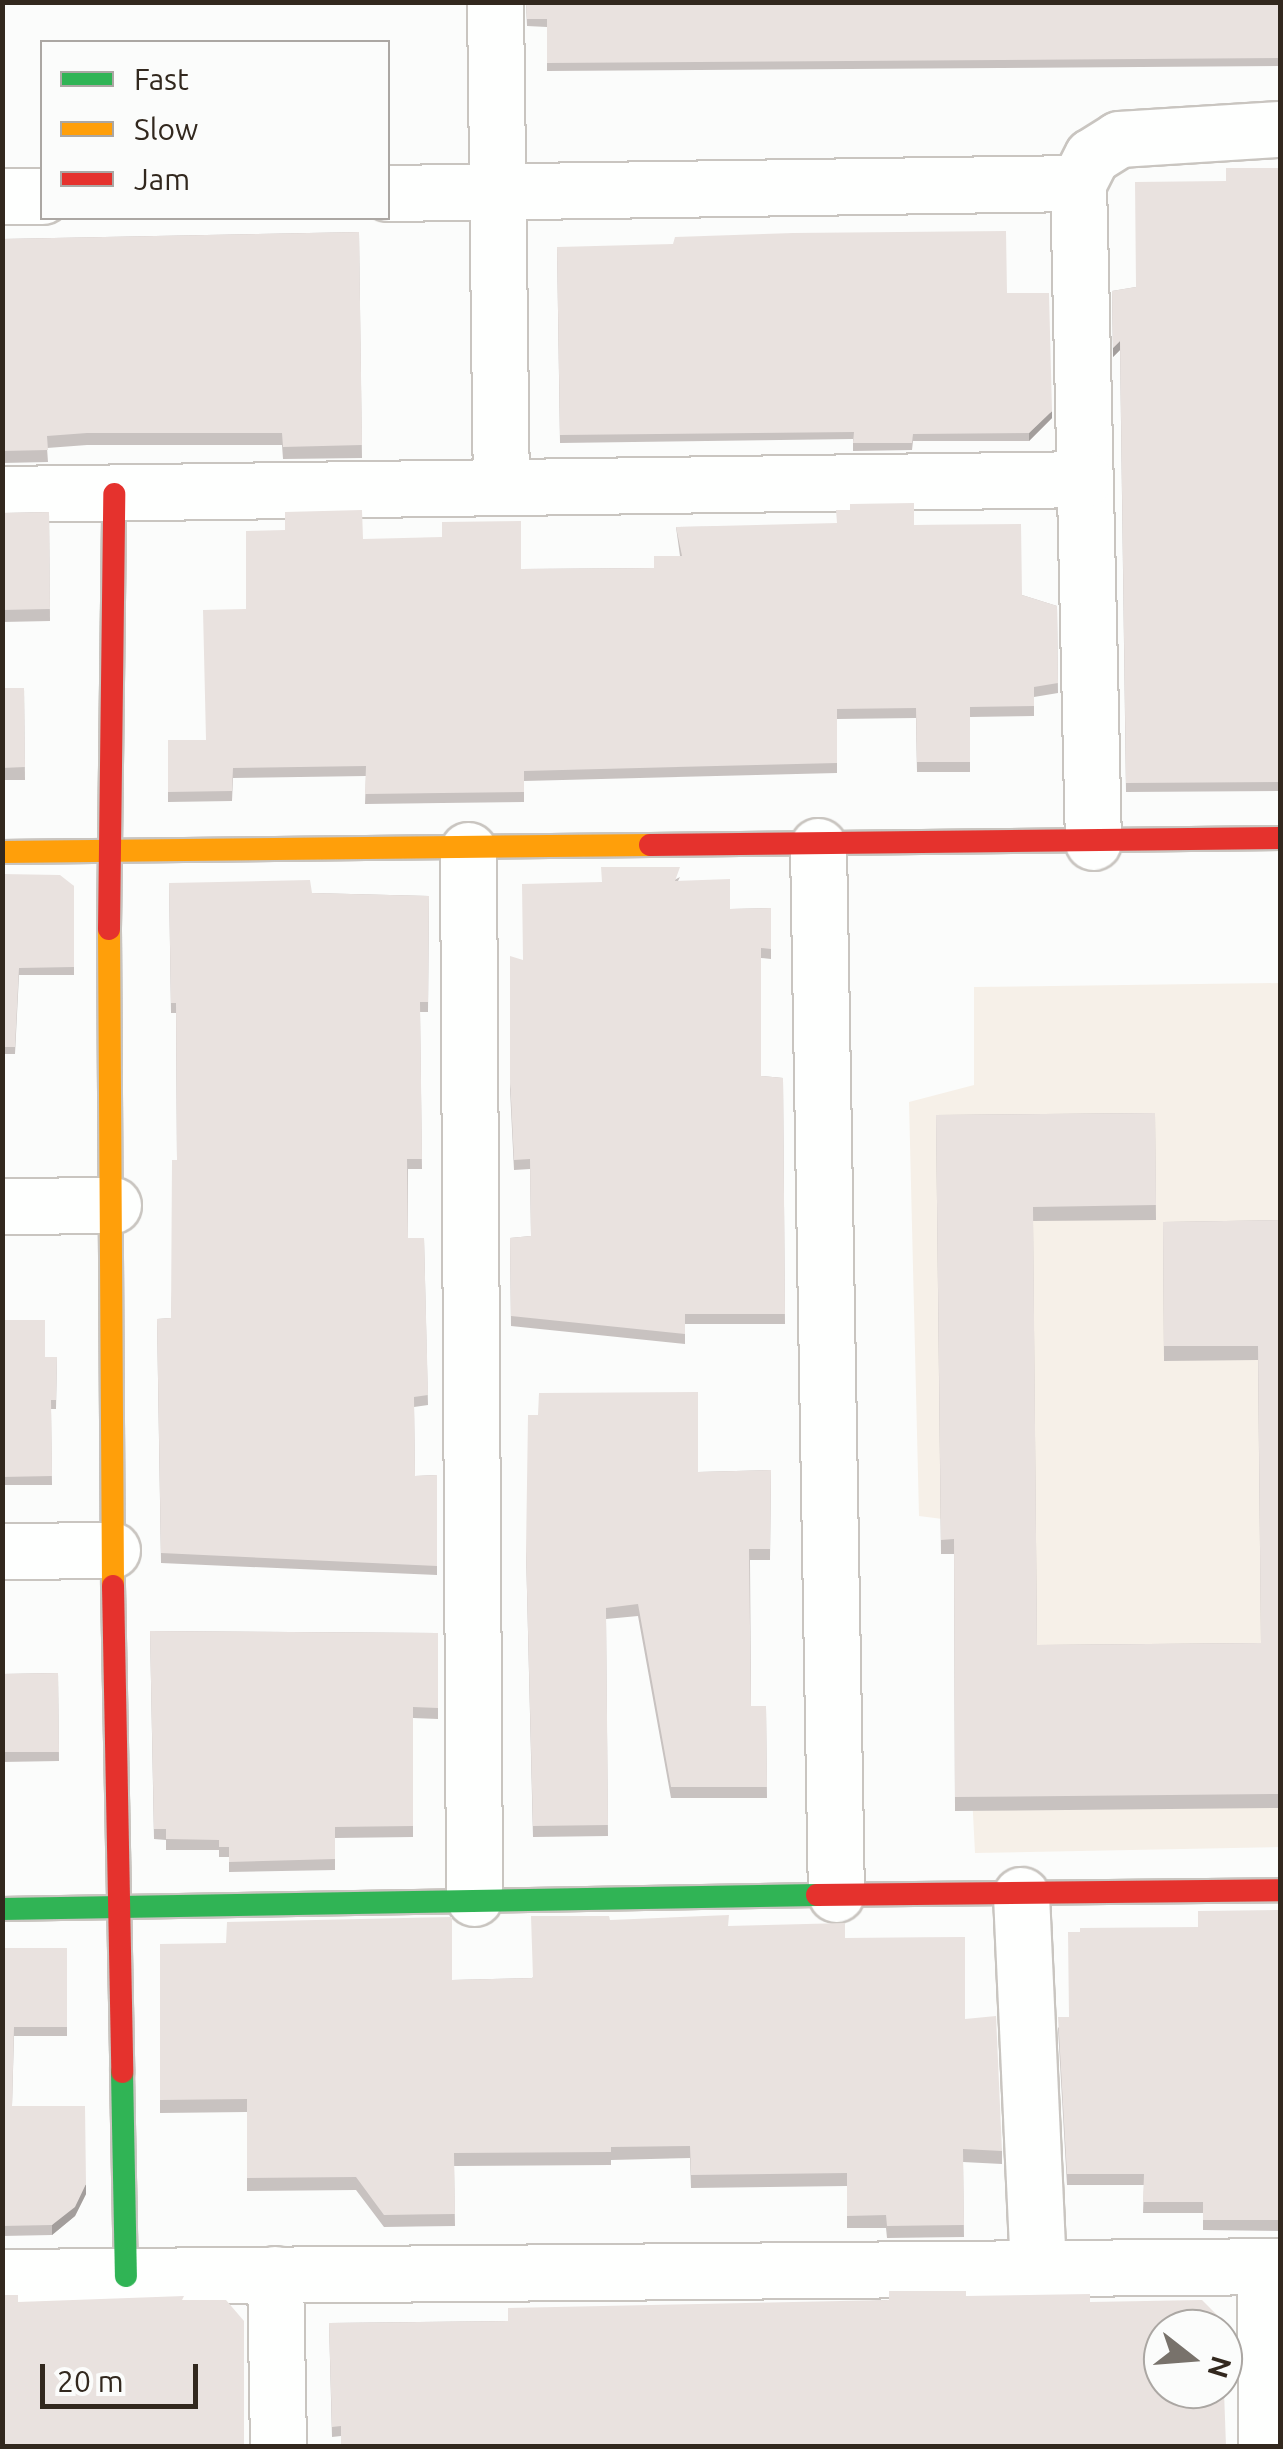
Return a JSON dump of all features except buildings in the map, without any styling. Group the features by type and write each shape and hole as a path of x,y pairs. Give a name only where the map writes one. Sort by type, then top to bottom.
{"street":[{"path":"495,2 501,488"},
{"path":"1093,842 1078,183 1092,156 1119,139 1280,129"},
{"path":"390,193 1078,183"},
{"path":"2,196 40,196"},
{"path":"2,494 1084,479"},
{"path":"114,494 108,851 112,1550 126,2276"},
{"path":"2,852 468,850 1280,838"},
{"path":"818,846 836,1894"},
{"path":"468,850 474,1898"},
{"path":"2,1206 113,1205"},
{"path":"2,1551 112,1550"},
{"path":"2,1909 474,1898 1280,1890"},
{"path":"1021,1895 1038,2268"},
{"path":"2,2277 1272,2266 1266,2446"},
{"path":"275,2274 278,2446"}],"shaded area":[{"path":"1280,983 1280,1847 975,1853 958,1521 919,1516 909,1102 974,1085 974,987"}],"traffic: fast":[{"path":"2,1909 817,1895"},
{"path":"122,2072 126,2276"}],"traffic: slow":[{"path":"2,852 650,845"},
{"path":"109,929 113,1586"}],"traffic: jam":[{"path":"109,929 114,494"},
{"path":"650,845 1280,838"},
{"path":"113,1586 122,2072"},
{"path":"817,1895 1280,1890"}]}
